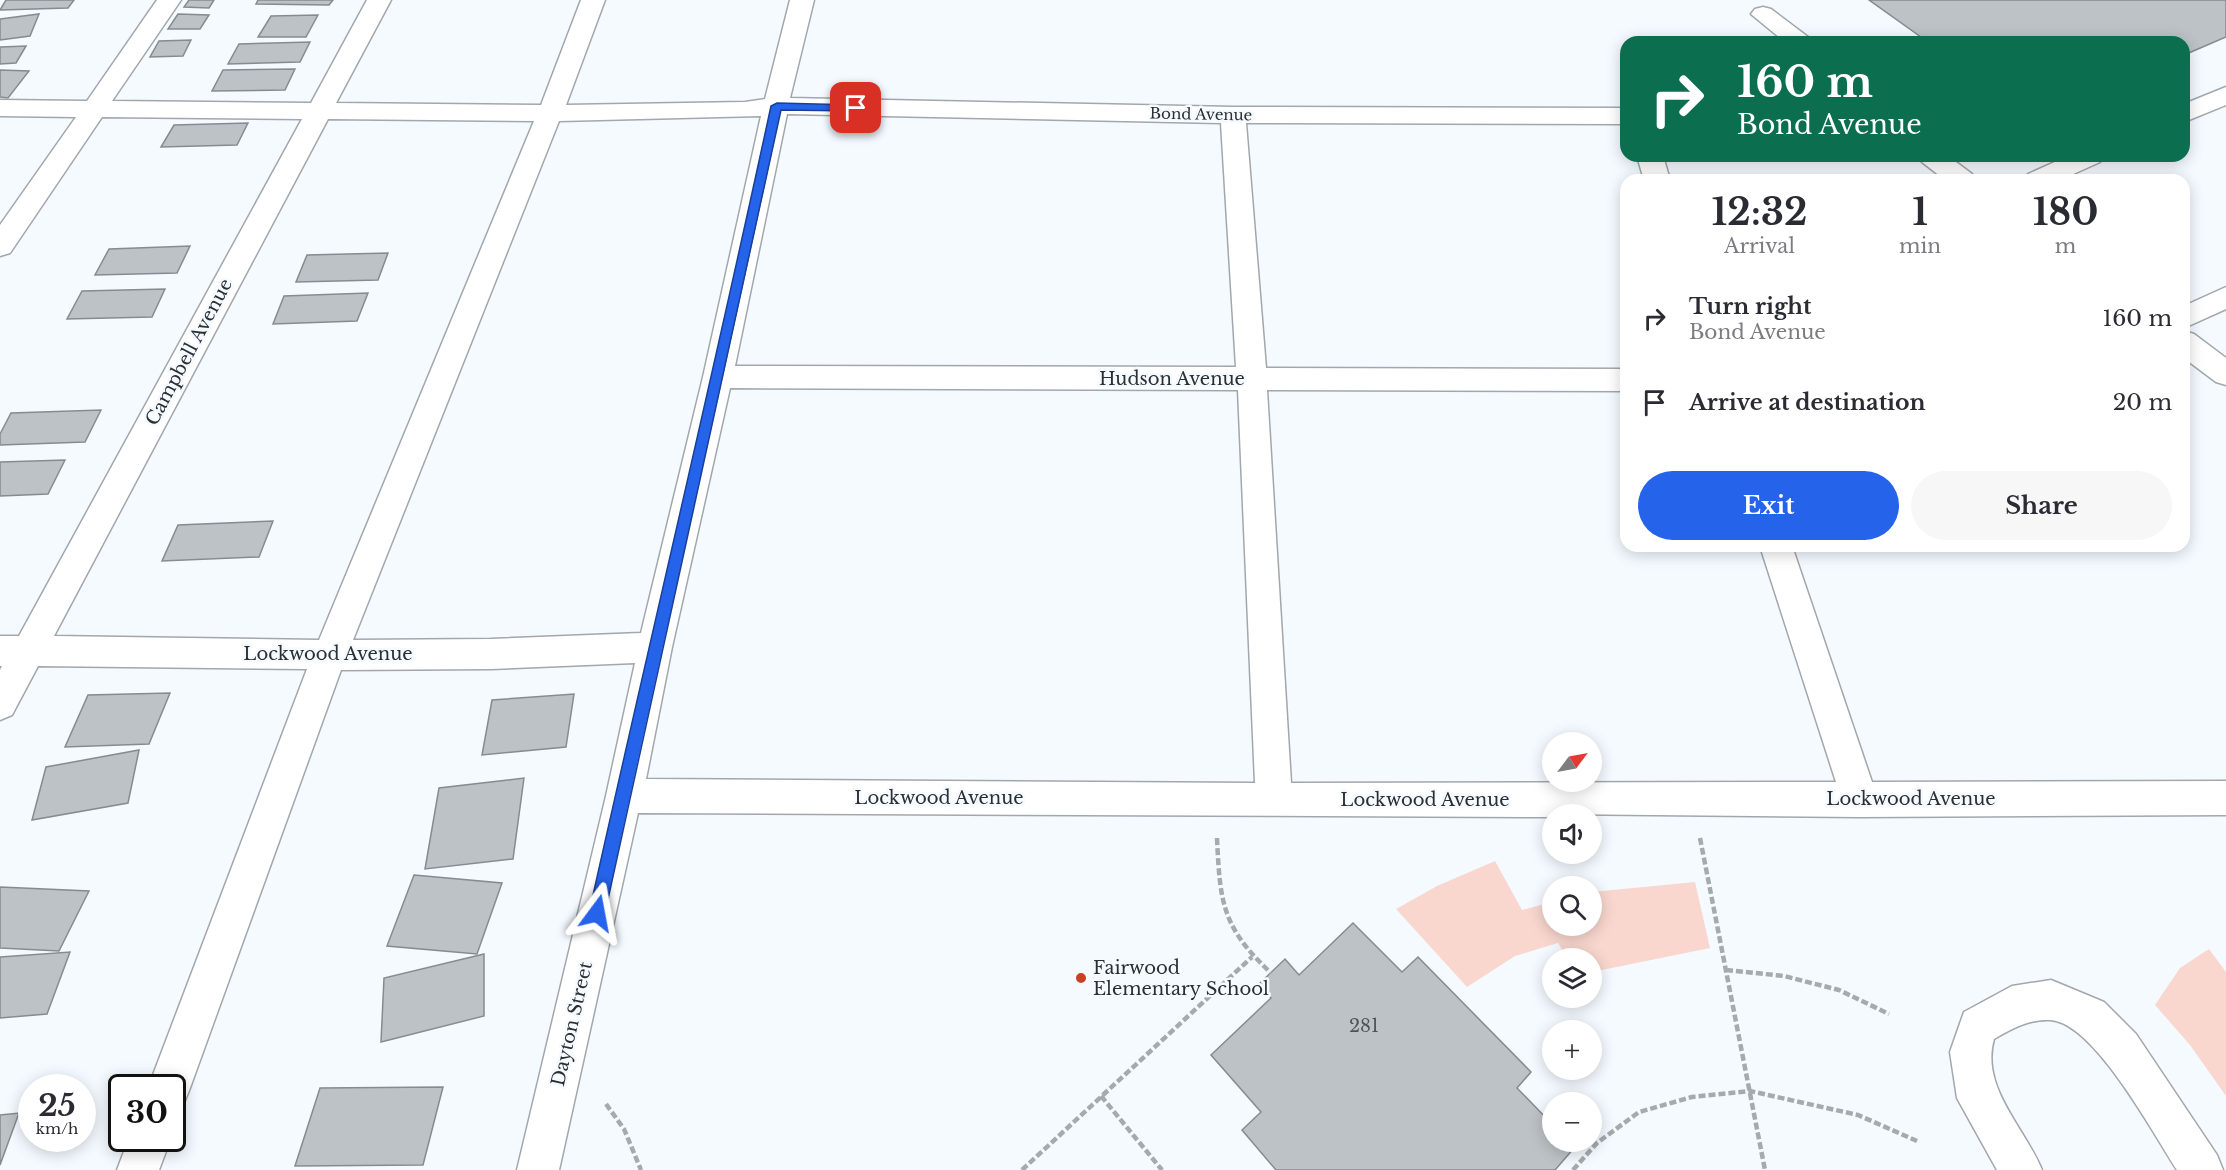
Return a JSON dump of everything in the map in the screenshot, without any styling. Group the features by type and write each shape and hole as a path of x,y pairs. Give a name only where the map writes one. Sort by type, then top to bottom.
{"street":[{"path":"0,246 169,0"},
{"name":"Campbell Avenue","path":"0,704 14,651 319,112 379,0"},
{"path":"174,1074 329,656 550,113 593,0"},
{"name":"Dayton Street","path":"538,1170 802,0"},
{"path":"1764,14 1792,36"},
{"path":"2190,111 2226,95"},
{"name":"Bond Avenue","path":"0,108 94,111 550,113 745,110 777,106 1233,115 1620,116"},
{"path":"1233,115 1252,379 1274,800"},
{"path":"1939,162 1955,174"},
{"path":"2050,174 2078,162"},
{"path":"2190,315 2226,297"},
{"path":"2190,347 2226,374"},
{"name":"Hudson Avenue","path":"718,377 1620,380"},
{"path":"1778,552 1860,800"},
{"name":"Lockwood Avenue","path":"14,651 329,656 655,647"},
{"name":"Lockwood Avenue","path":"624,796 1274,800 2226,798"},
{"path":"2021,1170 1978,1098 1970,1053 1978,1026 2012,1006 2051,1000 2090,1016 2122,1048 2202,1170"},
{"path":"138,1170 145,1152"}],"path":[{"path":"1699,834 1765,1170"},
{"path":"1217,835 1221,900 1231,927 1252,957 1271,973"},
{"path":"1022,1170 1252,957"},
{"path":"1726,970 1785,976 1839,990 1889,1014"},
{"path":"1573,1170 1597,1143 1639,1112 1692,1097 1749,1091 1858,1115 1917,1141"},
{"path":"1101,1096 1162,1170"},
{"path":"606,1104 624,1129 641,1170"}],"shaded area":[{"path":"1495,861 1522,910 1542,905 1542,936 1602,936 1602,891 1695,882 1710,948 1602,970 1602,948 1561,948 1558,943 1515,956 1467,987 1396,909 1437,886"},
{"path":"2209,949 2226,972 2226,1096 2190,1045 2155,1005 2180,968"}],"building":[{"path":"6,0 74,0 68,8 0,10"},
{"path":"189,0 214,0 209,8 184,7"},
{"path":"258,0 333,0 329,5 256,4"},
{"path":"1869,0 2226,0 2226,37 2190,52 2190,36 1920,36"},
{"path":"39,14 30,36 0,40 0,19"},
{"path":"178,14 209,15 200,29 168,29"},
{"path":"318,15 306,37 258,37 271,16"},
{"path":"191,40 183,56 150,57 159,41"},
{"path":"310,42 300,62 228,64 239,44"},
{"path":"26,46 16,63 0,64 0,47"},
{"path":"295,69 285,90 212,91 223,70"},
{"path":"0,70 29,71 8,98 0,97"},
{"path":"248,123 237,145 161,147 174,125"},
{"path":"190,246 177,273 95,275 109,249"},
{"path":"388,253 378,280 296,282 307,255"},
{"path":"165,289 152,317 67,319 82,291"},
{"path":"368,293 357,321 273,324 284,296"},
{"path":"101,410 85,442 0,445 0,434 11,413"},
{"path":"65,460 48,494 0,496 0,462"},
{"path":"273,521 259,557 162,561 178,525"},
{"path":"170,693 149,744 65,747 88,695"},
{"path":"574,694 566,747 482,755 492,700"},
{"path":"139,750 128,803 32,820 46,767"},
{"path":"524,778 513,859 425,869 439,788"},
{"path":"414,875 502,883 477,954 387,946"},
{"path":"0,887 89,891 59,951 0,948"},
{"name":"Fairwood Elementary School","path":"1353,923 1402,972 1418,957 1531,1072 1517,1088 1542,1114 1542,1152 1571,1152 1555,1170 1276,1170 1242,1130 1261,1112 1211,1055 1271,998 1259,984 1285,959 1299,975"},
{"path":"70,952 47,1014 0,1018 0,957"},
{"path":"484,954 484,1016 381,1042 384,978"},
{"path":"443,1087 423,1165 295,1166 320,1088"},
{"path":"18,1113 0,1165 0,1115"}],"place":[{"name":"Fairwood Elementary School","path":"1081,978"}],"route":[{"path":"597,913 777,106 856,108"}]}
